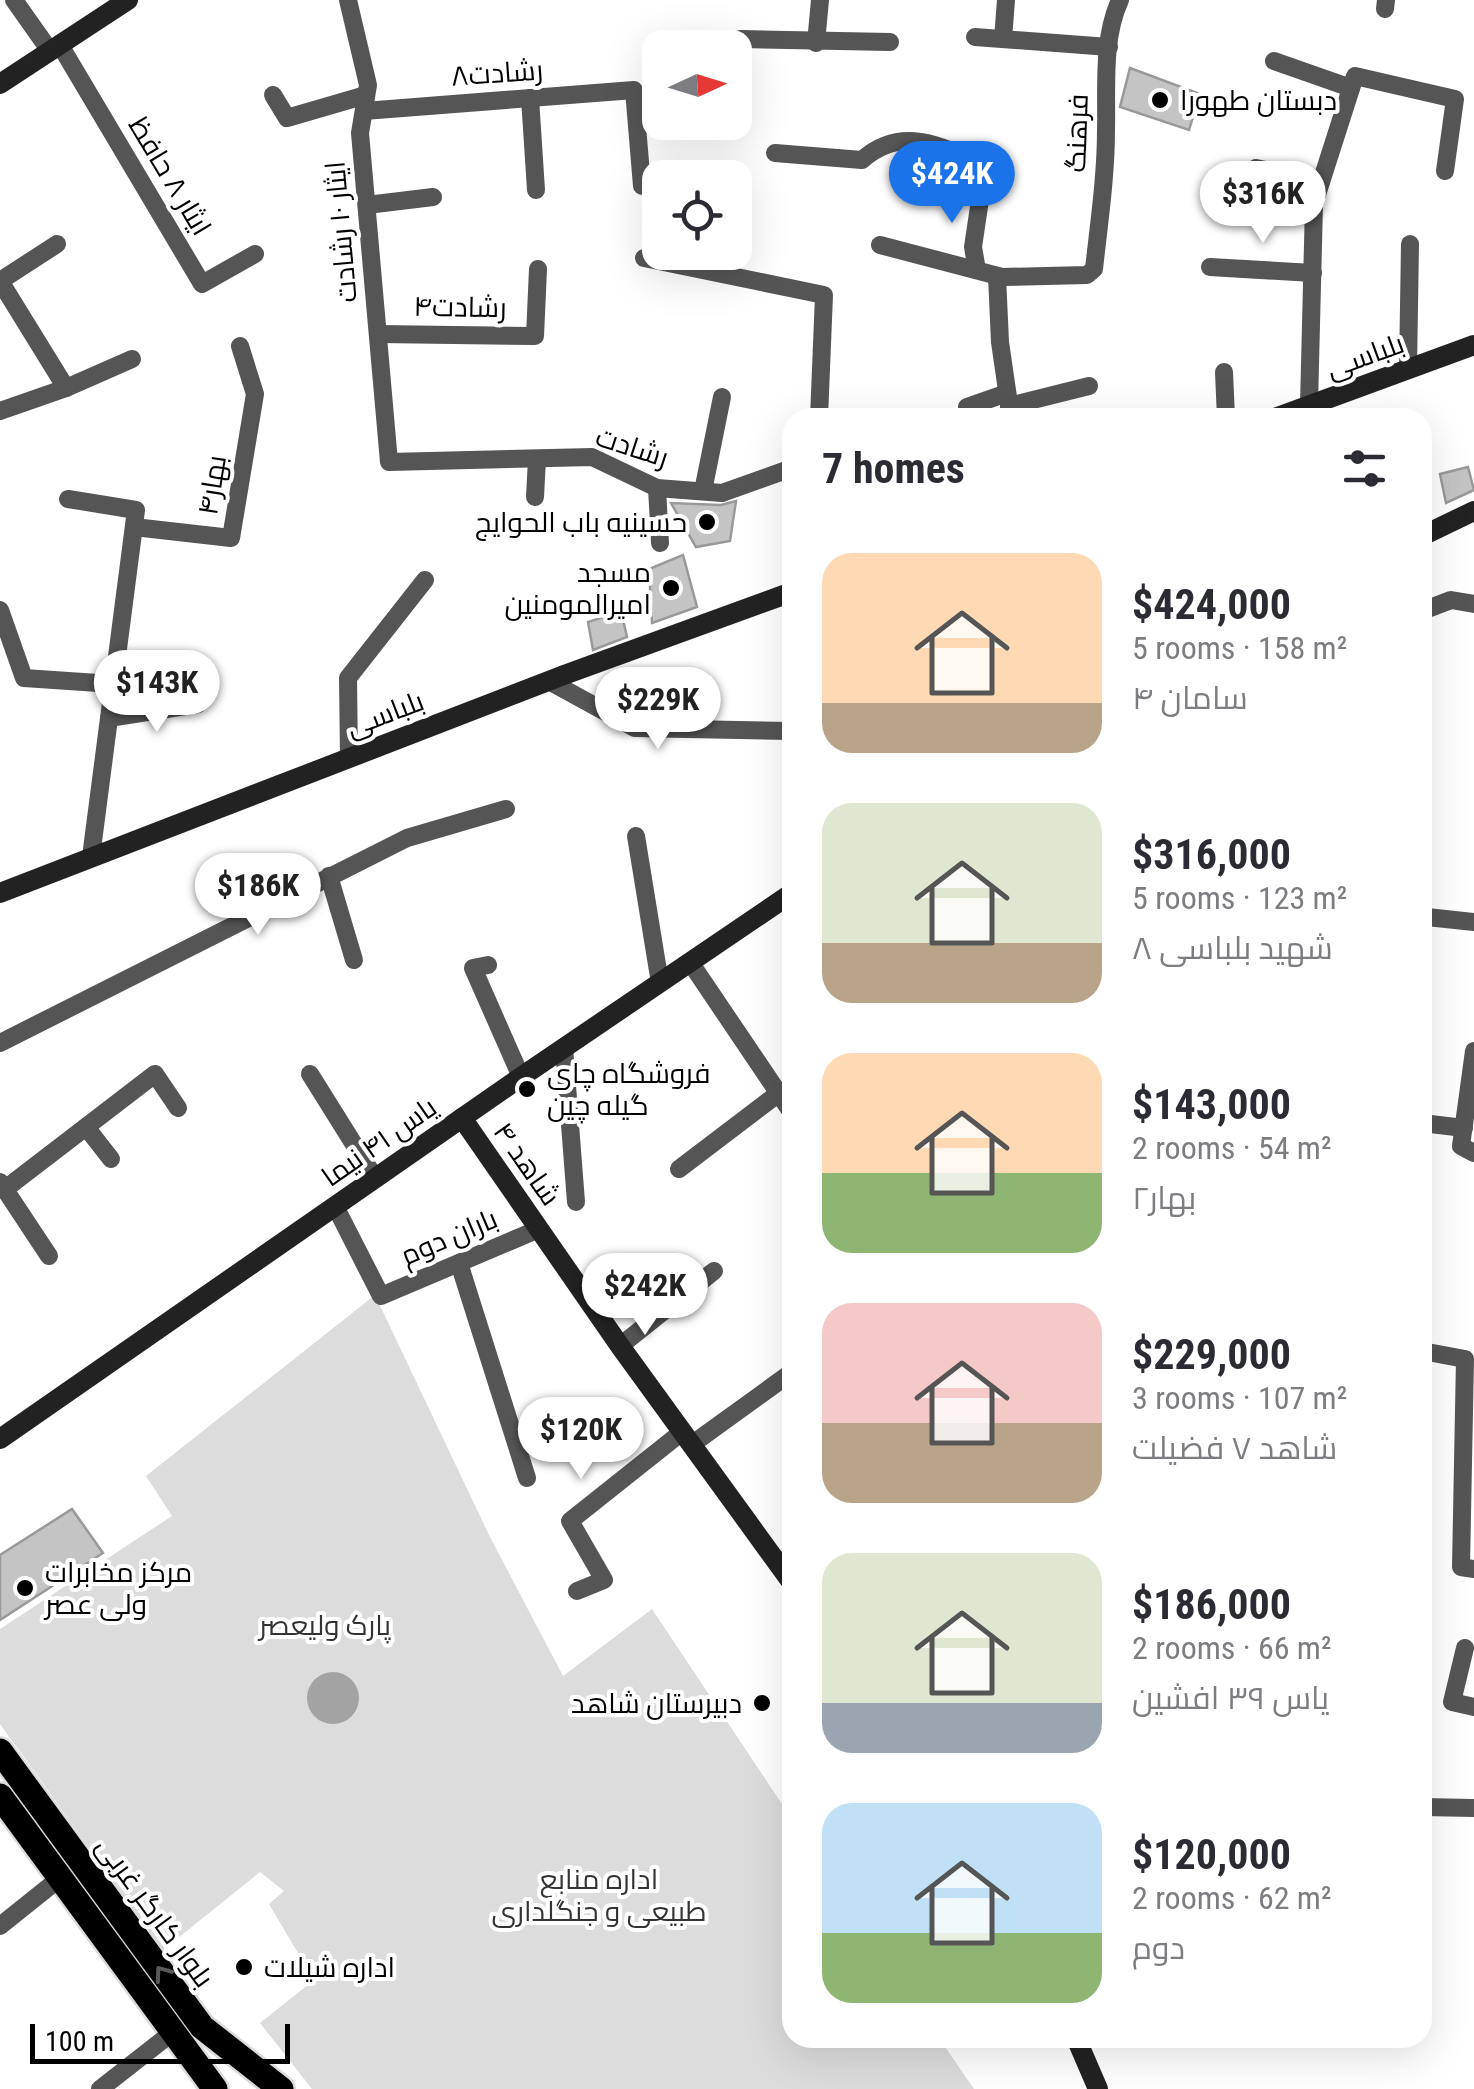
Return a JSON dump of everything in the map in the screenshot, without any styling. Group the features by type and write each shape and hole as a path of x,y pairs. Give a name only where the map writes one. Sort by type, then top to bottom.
{"main road":[{"name":"بلوار کارگر غربی","path":"0,1751 202,2027 281,2089"},
{"name":"بلوار کارگر غربی","path":"0,1796 215,2089"},
{"path":"202,2027 257,2089"}],"street":[{"path":"14,0 55,48"},
{"path":"0,84 128,0"},
{"name":"ایثار ۱۰ رشادت","path":"348,0 366,69 360,134 389,462"},
{"path":"816,43 820,0"},
{"path":"1003,40 1006,0"},
{"name":"فرهنگ","path":"997,276 1087,275 1094,269 1104,179 1109,47 1113,15 1120,0"},
{"path":"974,37 1109,47"},
{"path":"752,40 890,42"},
{"name":"ایثار ۸ حافظ","path":"55,48 202,284 254,254"},
{"path":"1274,61 1351,88"},
{"path":"1309,405 1314,204 1355,76 1455,98 1446,171"},
{"name":"رشادت۸","path":"273,95 287,118 365,103 634,90 642,186"},
{"path":"530,98 536,190"},
{"path":"775,153 862,160 879,145 910,140 981,165 984,173 973,247 977,270"},
{"path":"1256,168 1321,182"},
{"path":"367,205 432,197"},
{"path":"57,244 0,281 66,388"},
{"path":"1408,370 1410,244"},
{"path":"880,245 997,276 1000,342 1009,405"},
{"path":"1210,267 1312,273"},
{"name":"رشادت۴","path":"378,334 535,336 538,270"},
{"path":"702,270 824,295 819,408"},
{"name":"بهار۴","path":"135,518 232,538 255,394 240,346"},
{"name":"بلباسی","path":"1301,408 1474,346"},
{"path":"0,411 132,359"},
{"path":"1224,372 1226,408"},
{"path":"967,407 1009,405 1089,386"},
{"path":"703,492 722,397"},
{"name":"رشادت","path":"389,462 592,457 657,488 722,493 782,472"},
{"path":"535,497 537,459"},
{"path":"657,488 660,543"},
{"path":"68,499 135,518 91,857"},
{"path":"1432,531 1474,511"},
{"path":"349,758 348,678 426,580"},
{"name":"بلباسی","path":"0,893 549,681 782,596"},
{"path":"1432,607 1451,600 1474,604"},
{"path":"768,601 782,603"},
{"path":"0,610 24,678 113,684"},
{"path":"549,681 635,728 782,731"},
{"path":"109,718 198,704"},
{"path":"0,1043 408,838 506,810"},
{"path":"636,836 660,983"},
{"path":"329,876 354,960"},
{"name":"یاس ۴۱ نیما","path":"0,1439 782,900"},
{"path":"1432,918 1474,922"},
{"path":"690,962 782,1098"},
{"path":"488,965 473,968 520,1077"},
{"path":"564,1048 576,1202"},
{"path":"1474,1051 1461,1146 1474,1152"},
{"path":"49,1256 3,1185 155,1074 178,1108"},
{"path":"310,1074 375,1178"},
{"path":"679,1170 779,1093"},
{"name":"شاهد ۴","path":"462,1118 687,1438 782,1555"},
{"path":"1432,1124 1464,1128"},
{"path":"86,1127 111,1159"},
{"name":"باران دوم","path":"335,1206 380,1296 539,1229"},
{"path":"459,1263 528,1478"},
{"path":"620,1346 714,1272"},
{"path":"1432,1352 1470,1356 1460,1567 1474,1569"},
{"path":"576,1591 604,1580 570,1521 687,1438 782,1378"},
{"path":"1465,1648 1452,1702 1474,1708"},
{"path":"1432,1807 1474,1808"},
{"path":"0,1926 60,1878"},
{"path":"100,2089 173,2032"},
{"path":"1080,2048 1098,2089"}],"green space":[{"path":"375,1295 489,1535 563,1676 652,1609 782,1804 782,2048 946,2048 974,2089 312,2089 260,2023 314,1980 269,1904 284,1891 260,1872 163,1950 0,1724 0,1629 172,1516 146,1476"}],"shaded area":[{"path":"333,1672 351,1680 359,1698 351,1716 333,1724 315,1716 307,1698 315,1680"}],"building":[{"name":"دبستان طهورا","path":"1130,68 1200,94 1189,130 1120,107"},
{"path":"1468,467 1474,490 1446,503 1440,474"},
{"name":"حسینیه باب الحوایج","path":"736,501 730,541 696,547 671,503 721,505"},
{"name":"مسجد امیرالمومنین","path":"683,555 697,607 652,623 649,569"},
{"path":"621,611 627,637 593,650 588,622"},
{"name":"مرکز مخابرات ولی عصر","path":"72,1509 103,1553 0,1620 0,1555"}],"place":[{"name":"دبستان طهورا","path":"1160,100"},
{"name":"حسینیه باب الحوایج","path":"707,522"},
{"name":"مسجد امیرالمومنین","path":"671,588"},
{"name":"فروشگاه چای گیله‌ چین","path":"527,1089"},
{"name":"مرکز مخابرات ولی عصر","path":"25,1588"},
{"name":"دبیرستان شاهد","path":"762,1703"},
{"name":"اداره شیلات","path":"244,1967"}],"park label":[{"name":"پارک ولیعصر","path":"325,1625"},
{"name":"اداره منابع طبیعی و جنگلداری","path":"599,1895"}]}
